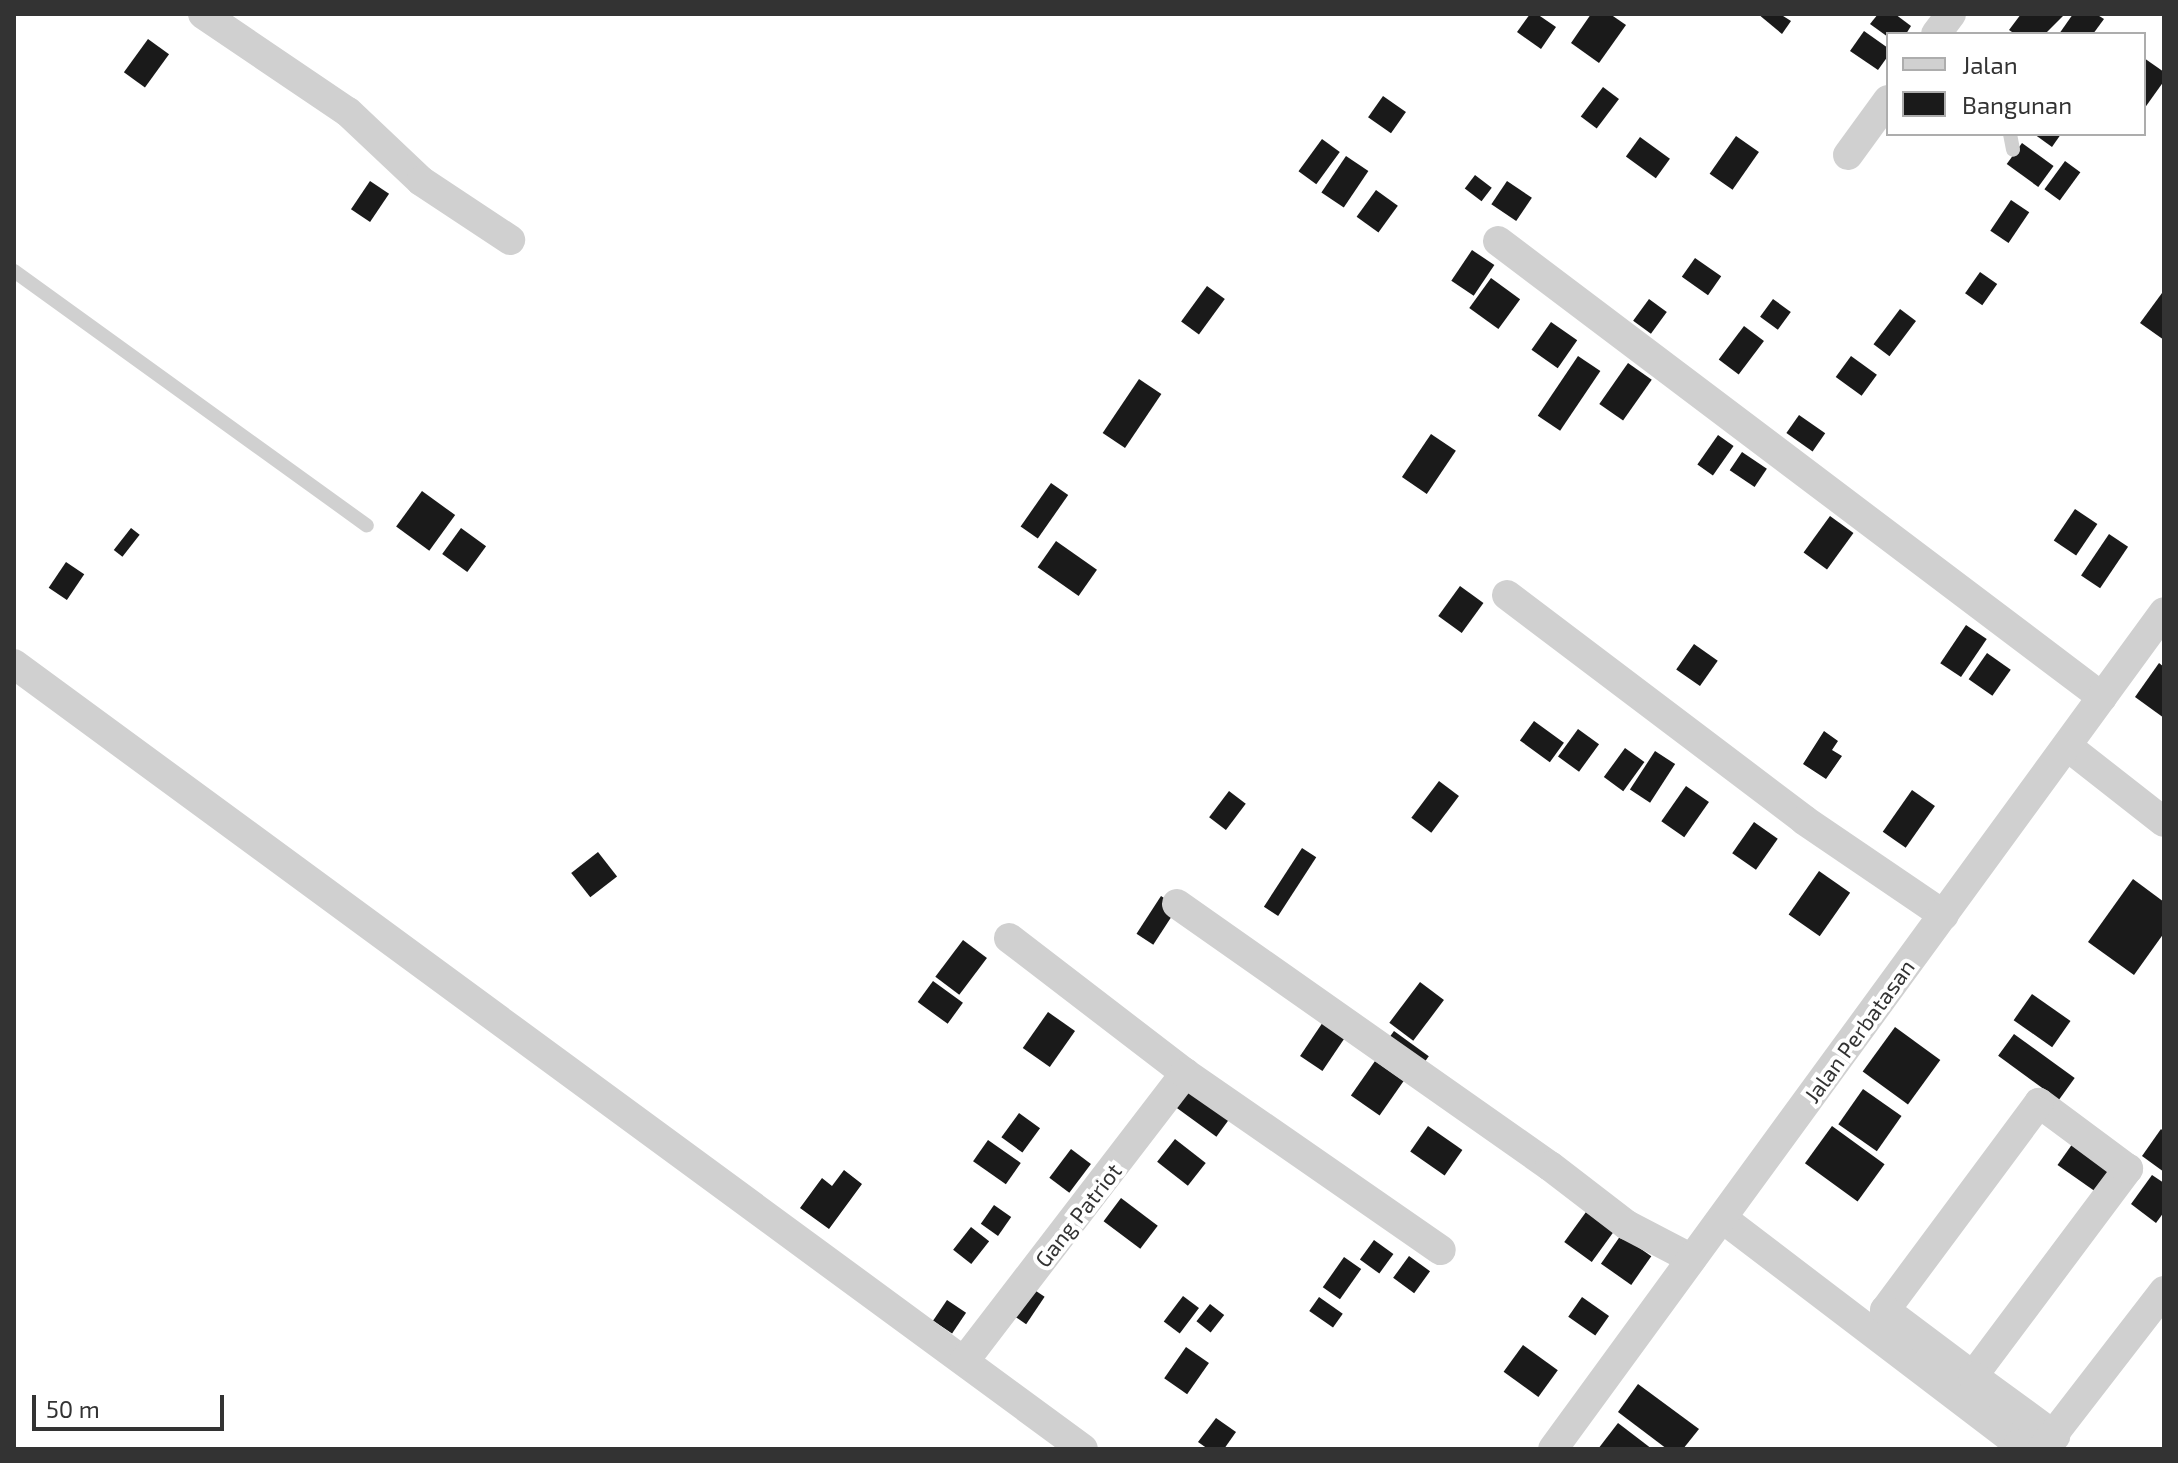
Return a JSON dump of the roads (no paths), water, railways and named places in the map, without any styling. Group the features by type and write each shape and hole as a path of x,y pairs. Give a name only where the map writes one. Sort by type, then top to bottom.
{"street":[{"path":"203,14 348,112 421,181 510,240"},
{"path":"1938,32 1951,14"},
{"path":"1848,155 1886,103"},
{"path":"1498,241 2102,697"},
{"path":"1507,595 1804,820 1944,915"},
{"name":"Jalan Perbatasan","path":"1553,1449 2164,612"},
{"path":"14,664 1083,1449"},
{"path":"2067,746 2164,822"},
{"path":"1177,904 1550,1166 1607,1211 1692,1259"},
{"path":"1009,938 1188,1074 1441,1250"},
{"name":"Gang Patriot","path":"965,1360 1188,1074"},
{"path":"1973,1376 2128,1169 2039,1103 1885,1310 1973,1376 2043,1445"},
{"path":"1722,1218 2019,1444 2043,1445"},
{"path":"2043,1445 2164,1291"}],"lane":[{"path":"2010,136 2013,150"},
{"path":"14,271 367,526"}]}
